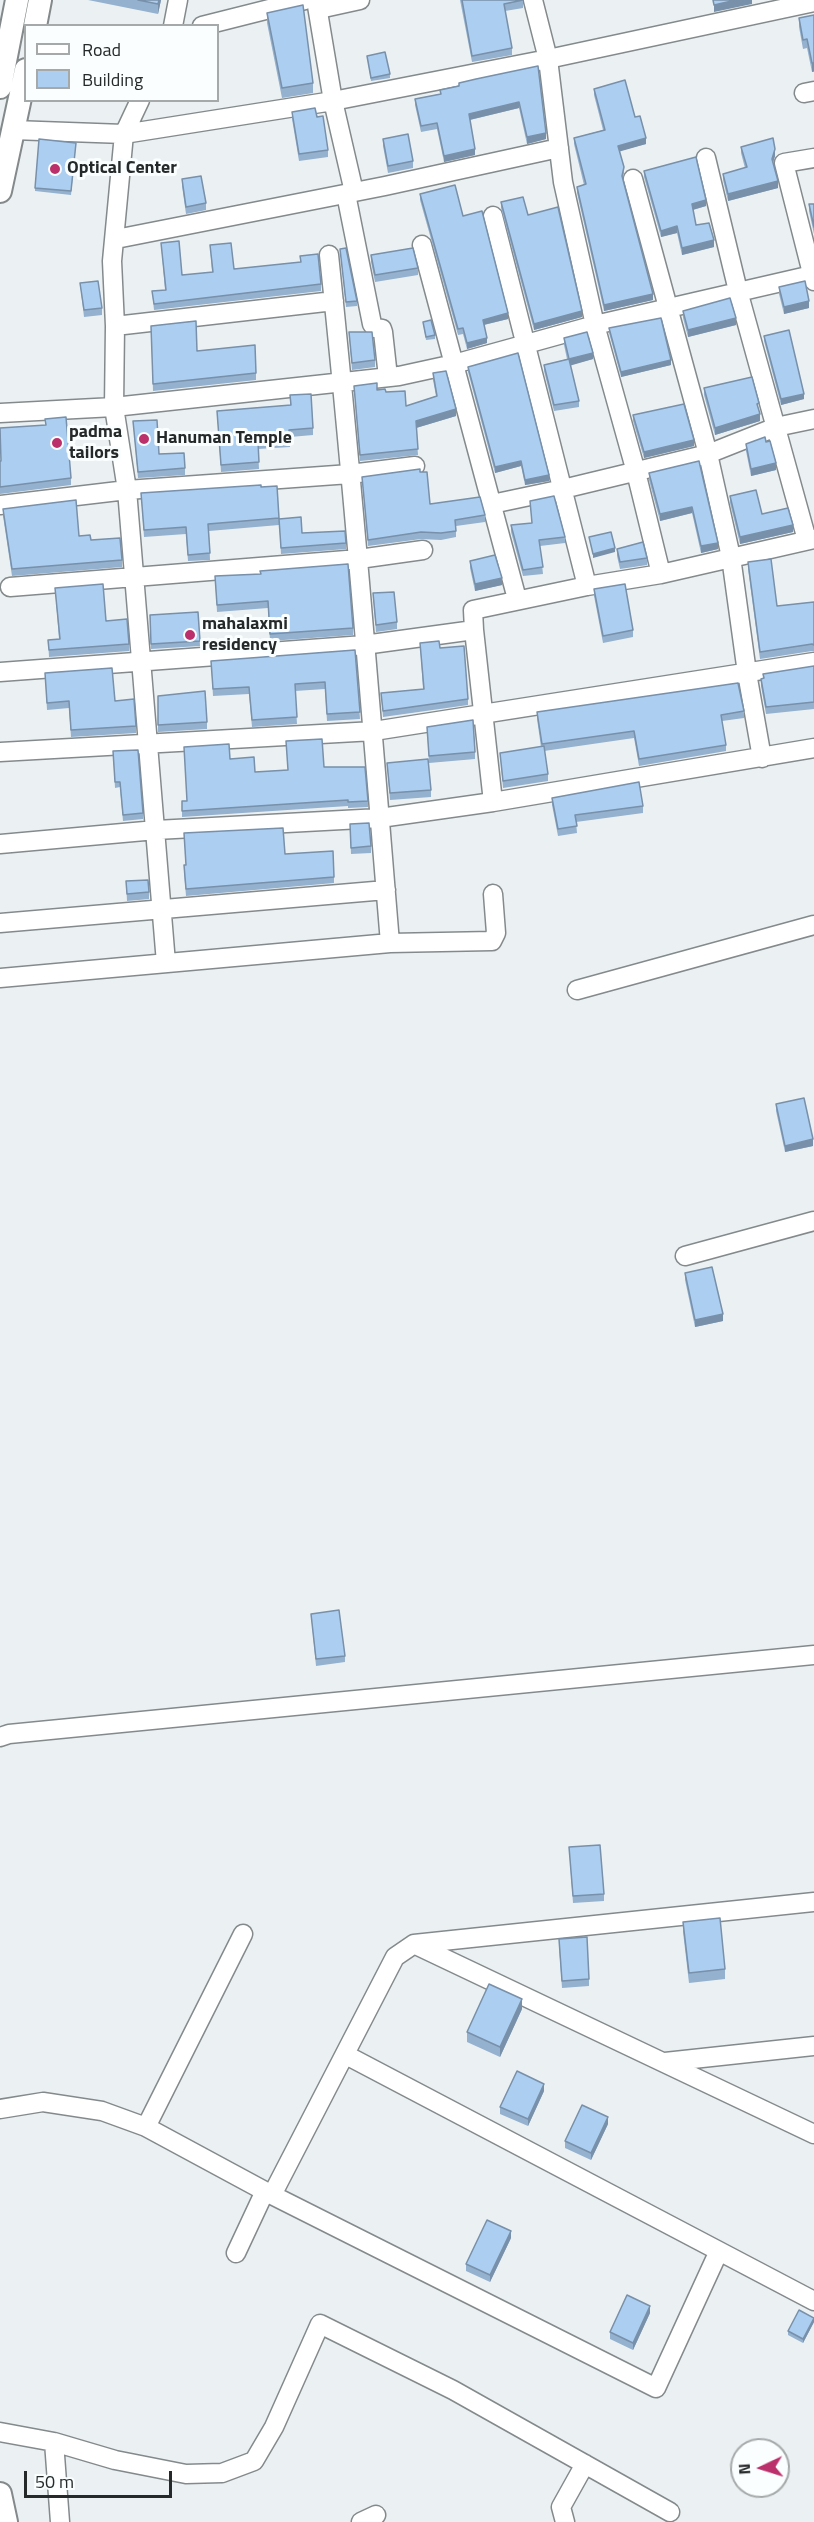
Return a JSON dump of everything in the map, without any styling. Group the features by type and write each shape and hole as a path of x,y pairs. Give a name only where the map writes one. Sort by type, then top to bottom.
{"street":[{"path":"0,87 17,0"},
{"path":"35,24 40,0"},
{"path":"173,24 177,0"},
{"path":"212,24 313,3 360,0"},
{"path":"533,0 548,59 563,182 595,325 636,472 661,574"},
{"path":"13,130 124,134 333,100 548,59 814,2"},
{"path":"313,3 333,100 372,324 375,328 382,329 383,332 388,377"},
{"path":"0,190 24,79"},
{"path":"139,102 124,134 116,239 112,261 115,326 114,407 127,490 166,963"},
{"path":"116,239 350,193 559,148"},
{"path":"493,802 473,610 517,599 661,574 811,539 776,427 738,291 706,158"},
{"path":"0,413 114,407 388,377 454,364 595,325 738,291 813,278 810,251 784,164 814,158"},
{"path":"633,179 708,454 731,557 747,673 762,758"},
{"path":"493,216 587,586"},
{"path":"422,245 517,599"},
{"path":"329,255 359,559 364,645 374,731 390,943"},
{"path":"115,326 334,301"},
{"path":"492,504 708,454 776,427 814,419"},
{"path":"0,505 127,490 350,474 416,466"},
{"path":"10,587 359,559 423,550"},
{"path":"0,672 364,645 474,630"},
{"path":"0,752 374,731 814,662"},
{"path":"0,844 156,830 380,818 493,802 814,748"},
{"path":"0,923 386,890"},
{"path":"0,978 390,943 492,941 496,933 493,894"},
{"path":"577,990 814,925"},
{"path":"685,1256 814,1221"},
{"path":"0,1737 9,1734 814,1655"},
{"path":"236,2253 346,2055 395,1957 414,1944 814,1902"},
{"path":"146,2127 243,1934"},
{"path":"414,1944 814,2134"},
{"path":"665,2062 814,2046"},
{"path":"346,2055 718,2253 814,2301"},
{"path":"0,2109 43,2102 102,2111 146,2127 269,2193 656,2388 718,2253"},
{"path":"0,2432 54,2442 115,2460 186,2474 222,2473 254,2461 274,2427 320,2324 453,2390 670,2512"},
{"path":"54,2442 60,2522"},
{"path":"564,2522 561,2507 585,2464"},
{"path":"0,2494 6,2522"}],"building":[{"path":"138,0 159,0 158,4"},
{"path":"462,0 523,0 504,4 512,48 472,56"},
{"path":"713,0 736,0 714,5"},
{"path":"303,5 313,83 282,88 267,13"},
{"path":"814,15 814,63 812,63 807,39 803,40 799,18"},
{"path":"385,52 390,74 371,78 367,56"},
{"path":"538,66 546,133 527,137 519,102 469,114 475,149 444,156 437,123 421,126 415,99 441,94 440,90 459,86 459,83"},
{"path":"625,80 635,117 640,116 646,138 618,146 624,167 622,176 653,294 604,305 577,187 586,184 574,138 605,130 594,89"},
{"path":"315,108 317,117 323,116 328,150 299,154 292,112"},
{"path":"408,134 413,161 388,166 383,139"},
{"path":"773,138 775,149 772,159 778,181 728,194 723,174 747,167 741,147"},
{"name":"Optical Center","path":"39,139 76,143 71,191 35,188"},
{"path":"696,157 706,200 692,204 696,225 709,223 714,240 682,248 677,226 661,231 644,171"},
{"path":"201,176 206,203 186,207 182,179"},
{"path":"455,185 463,216 482,211 508,313 483,320 487,338 467,343 463,328 458,329 420,194"},
{"path":"523,197 528,215 558,207 582,311 534,324 501,202"},
{"path":"809,204 814,204 814,227"},
{"path":"179,241 182,275 213,272 210,245 231,243 234,269 301,262 300,256 318,254 321,284 154,304 152,291 166,290 161,243"},
{"path":"346,248 357,301 346,302 340,249"},
{"path":"413,248 418,268 375,275 371,255"},
{"path":"98,281 102,308 84,310 80,283"},
{"path":"805,281 809,301 784,307 779,287"},
{"path":"730,298 736,318 688,330 683,311"},
{"path":"661,318 671,360 621,372 609,328"},
{"path":"431,320 435,335 426,337 423,322"},
{"path":"196,321 197,351 255,345 256,373 153,384 151,326"},
{"path":"789,330 804,394 781,399 764,336"},
{"path":"349,332 372,332 375,360 352,363"},
{"path":"587,332 593,353 569,359 564,338"},
{"path":"518,353 549,475 525,480 521,461 495,467 468,367"},
{"path":"569,359 579,401 554,405 544,365"},
{"path":"446,371 456,409 416,421 418,449 360,455 354,386 377,383 377,390 405,391 406,406 437,396 433,373"},
{"path":"752,377 760,414 715,428 704,388"},
{"path":"311,394 313,428 289,430 290,440 258,442 259,462 221,465 217,411 291,405 290,395"},
{"path":"684,404 694,440 644,452 633,415"},
{"path":"66,417 71,478 0,487 0,428 46,425 45,419"},
{"path":"157,420 159,454 184,453 185,468 138,472 133,421"},
{"path":"765,437 766,442 770,441 776,463 751,469 746,444"},
{"path":"699,461 718,543 701,546 692,507 660,514 649,473"},
{"path":"420,469 420,472 427,472 430,504 480,497 485,515 455,520 456,531 421,532 368,540 362,477"},
{"path":"261,485 261,487 277,486 279,518 208,524 210,553 188,555 186,527 144,530 141,493"},
{"path":"756,490 762,514 788,508 793,525 740,537 730,496"},
{"path":"554,496 565,537 539,540 543,567 523,570 511,525 532,523 530,501"},
{"path":"76,500 79,536 90,535 91,540 120,538 122,560 12,569 3,509"},
{"path":"301,517 302,533 345,531 346,543 281,548 279,519"},
{"path":"611,532 615,548 593,554 589,537"},
{"path":"643,542 647,558 620,562 617,549"},
{"path":"495,555 502,578 475,584 470,561"},
{"path":"771,559 777,606 814,602 814,645 760,652 748,562"},
{"path":"348,564 353,628 270,634 268,601 217,605 215,576 261,574 260,571"},
{"path":"103,584 106,621 127,619 129,644 49,650 48,640 60,639 55,588"},
{"path":"625,584 633,630 603,636 594,589"},
{"path":"394,592 397,622 376,625 373,593"},
{"path":"198,612 200,641 151,644 150,615"},
{"path":"439,641 440,648 464,646 468,699 383,711 381,693 424,689 420,643"},
{"path":"355,650 360,712 327,714 325,682 295,684 297,717 252,720 249,687 213,689 211,661"},
{"path":"814,666 814,702 766,707 761,679 764,678 763,674"},
{"path":"112,668 115,701 134,699 136,726 71,730 69,701 47,703 45,673"},
{"path":"738,683 744,711 721,715 726,745 639,759 634,731 542,744 537,712"},
{"path":"205,691 207,722 158,725 158,696"},
{"path":"473,720 475,752 429,756 427,727"},
{"path":"322,739 324,767 365,767 368,801 348,802 348,800 182,811 182,801 187,801 184,747 229,744 230,759 254,757 255,772 288,770 286,741"},
{"path":"544,746 548,774 503,781 500,753"},
{"path":"138,750 143,813 123,815 120,782 115,782 113,751"},
{"path":"428,759 431,790 390,793 387,763"},
{"path":"639,782 643,806 575,815 577,826 558,829 552,798"},
{"path":"369,823 371,846 351,848 350,824"},
{"path":"283,828 285,854 333,851 334,877 186,889 184,833"},
{"path":"148,880 149,892 127,894 126,881"},
{"path":"804,1098 813,1139 785,1146 776,1104"},
{"path":"712,1267 723,1314 695,1320 685,1273"},
{"path":"339,1610 345,1656 316,1659 311,1614"},
{"path":"600,1845 604,1894 573,1896 569,1847"},
{"path":"720,1918 725,1969 689,1973 683,1922"},
{"path":"587,1937 589,1979 562,1981 559,1939"},
{"path":"489,1984 522,1999 500,2047 467,2032"},
{"path":"517,2071 544,2084 528,2119 500,2107"},
{"path":"582,2105 608,2117 591,2153 565,2141"},
{"path":"487,2220 511,2231 490,2275 466,2264"},
{"path":"627,2295 650,2306 633,2343 610,2332"},
{"path":"799,2310 814,2318 803,2339 788,2331"}],"place":[{"name":"Optical Center","path":"55,169"},
{"name":"Hanuman Temple","path":"144,439"},
{"name":"padma tailors","path":"57,443"},
{"name":"mahalaxmi residency","path":"190,635"}]}
